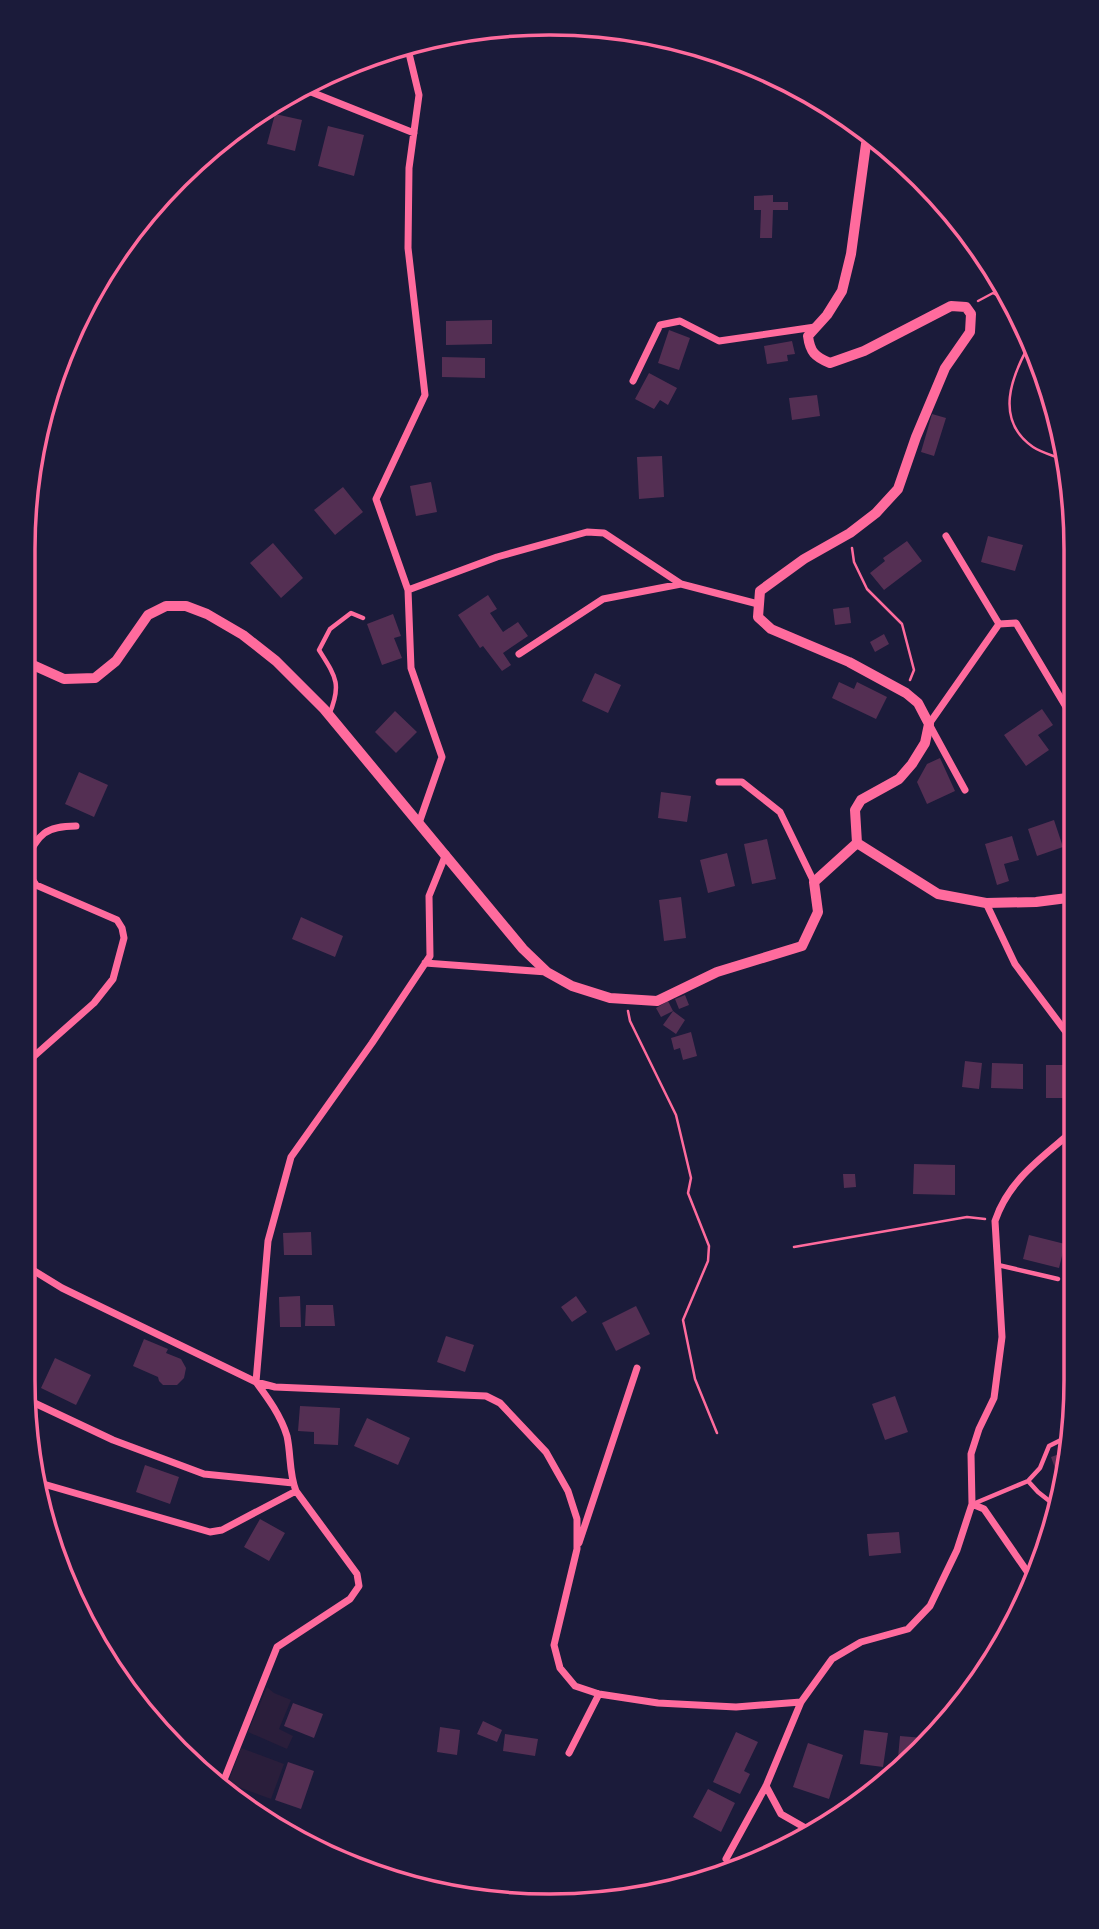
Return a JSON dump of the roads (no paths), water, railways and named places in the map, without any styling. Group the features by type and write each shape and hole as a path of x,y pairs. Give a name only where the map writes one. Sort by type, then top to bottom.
{"street":[{"path":"409,55 419,95 408,168 408,248 425,396 376,499 408,590 411,668 442,757 419,823"},
{"path":"313,93 414,133"},
{"path":"866,144 851,254 842,291 818,327 808,336 810,347 816,357 830,363 864,351 951,306 966,307 971,314 970,332 945,368 898,489 876,513 850,533 771,580 760,591 758,617 771,629 849,662 906,692 918,702 965,790"},
{"path":"633,381 660,325 680,321 719,341 818,327"},
{"path":"408,590 497,557 587,532 604,533 681,584 758,604"},
{"path":"946,536 999,624"},
{"path":"519,654 603,599 681,584"},
{"path":"35,666 64,679 94,678 116,661 148,615 166,606 186,606 243,635 276,661 329,716 523,949 547,972 572,986 610,998 657,1001 717,972 802,946 818,912 814,882 780,812 742,782 719,782"},
{"path":"999,624 1016,623 1064,704"},
{"path":"857,843 855,810 861,800 899,779 912,764 925,743 929,724 999,624"},
{"path":"35,843 39,836 55,826 76,826"},
{"path":"814,882 857,843"},
{"path":"857,843 938,894 986,904 1064,898"},
{"path":"224,1778 277,1647 350,1599 359,1586 357,1574 294,1487 287,1435 275,1408 256,1382 268,1241 291,1157 430,956 429,896 446,854"},
{"path":"35,883 117,920 124,938 113,979 94,1003 35,1055"},
{"path":"986,904 1015,964 1064,1029"},
{"path":"425,963 547,972"},
{"path":"726,1859 766,1786 801,1702 832,1659 861,1642 908,1629 930,1606 957,1550 972,1504 971,1454 994,1398 1002,1336 995,1221 1000,1206 1016,1180 1064,1139"},
{"path":"35,1271 62,1288 256,1382 275,1387 486,1396 500,1403 546,1452 568,1492 577,1519 577,1549"},
{"path":"637,1368 577,1549 554,1645 560,1668 575,1686 599,1694 658,1703 736,1707 801,1702"},
{"path":"36,1404 113,1440 204,1474 294,1487"},
{"path":"46,1485 210,1532 222,1530 294,1487"},
{"path":"972,1504 984,1509 1027,1571"},
{"path":"569,1753 599,1694"},
{"path":"766,1786 781,1814 804,1827"}],"lane":[{"path":"329,716 338,694 333,672 319,650 330,629 351,613 363,618"},
{"path":"996,1264 1058,1279"},
{"path":"972,1504 1028,1481 1040,1468 1049,1446 1061,1440"},
{"path":"1028,1481 1049,1501"}]}
